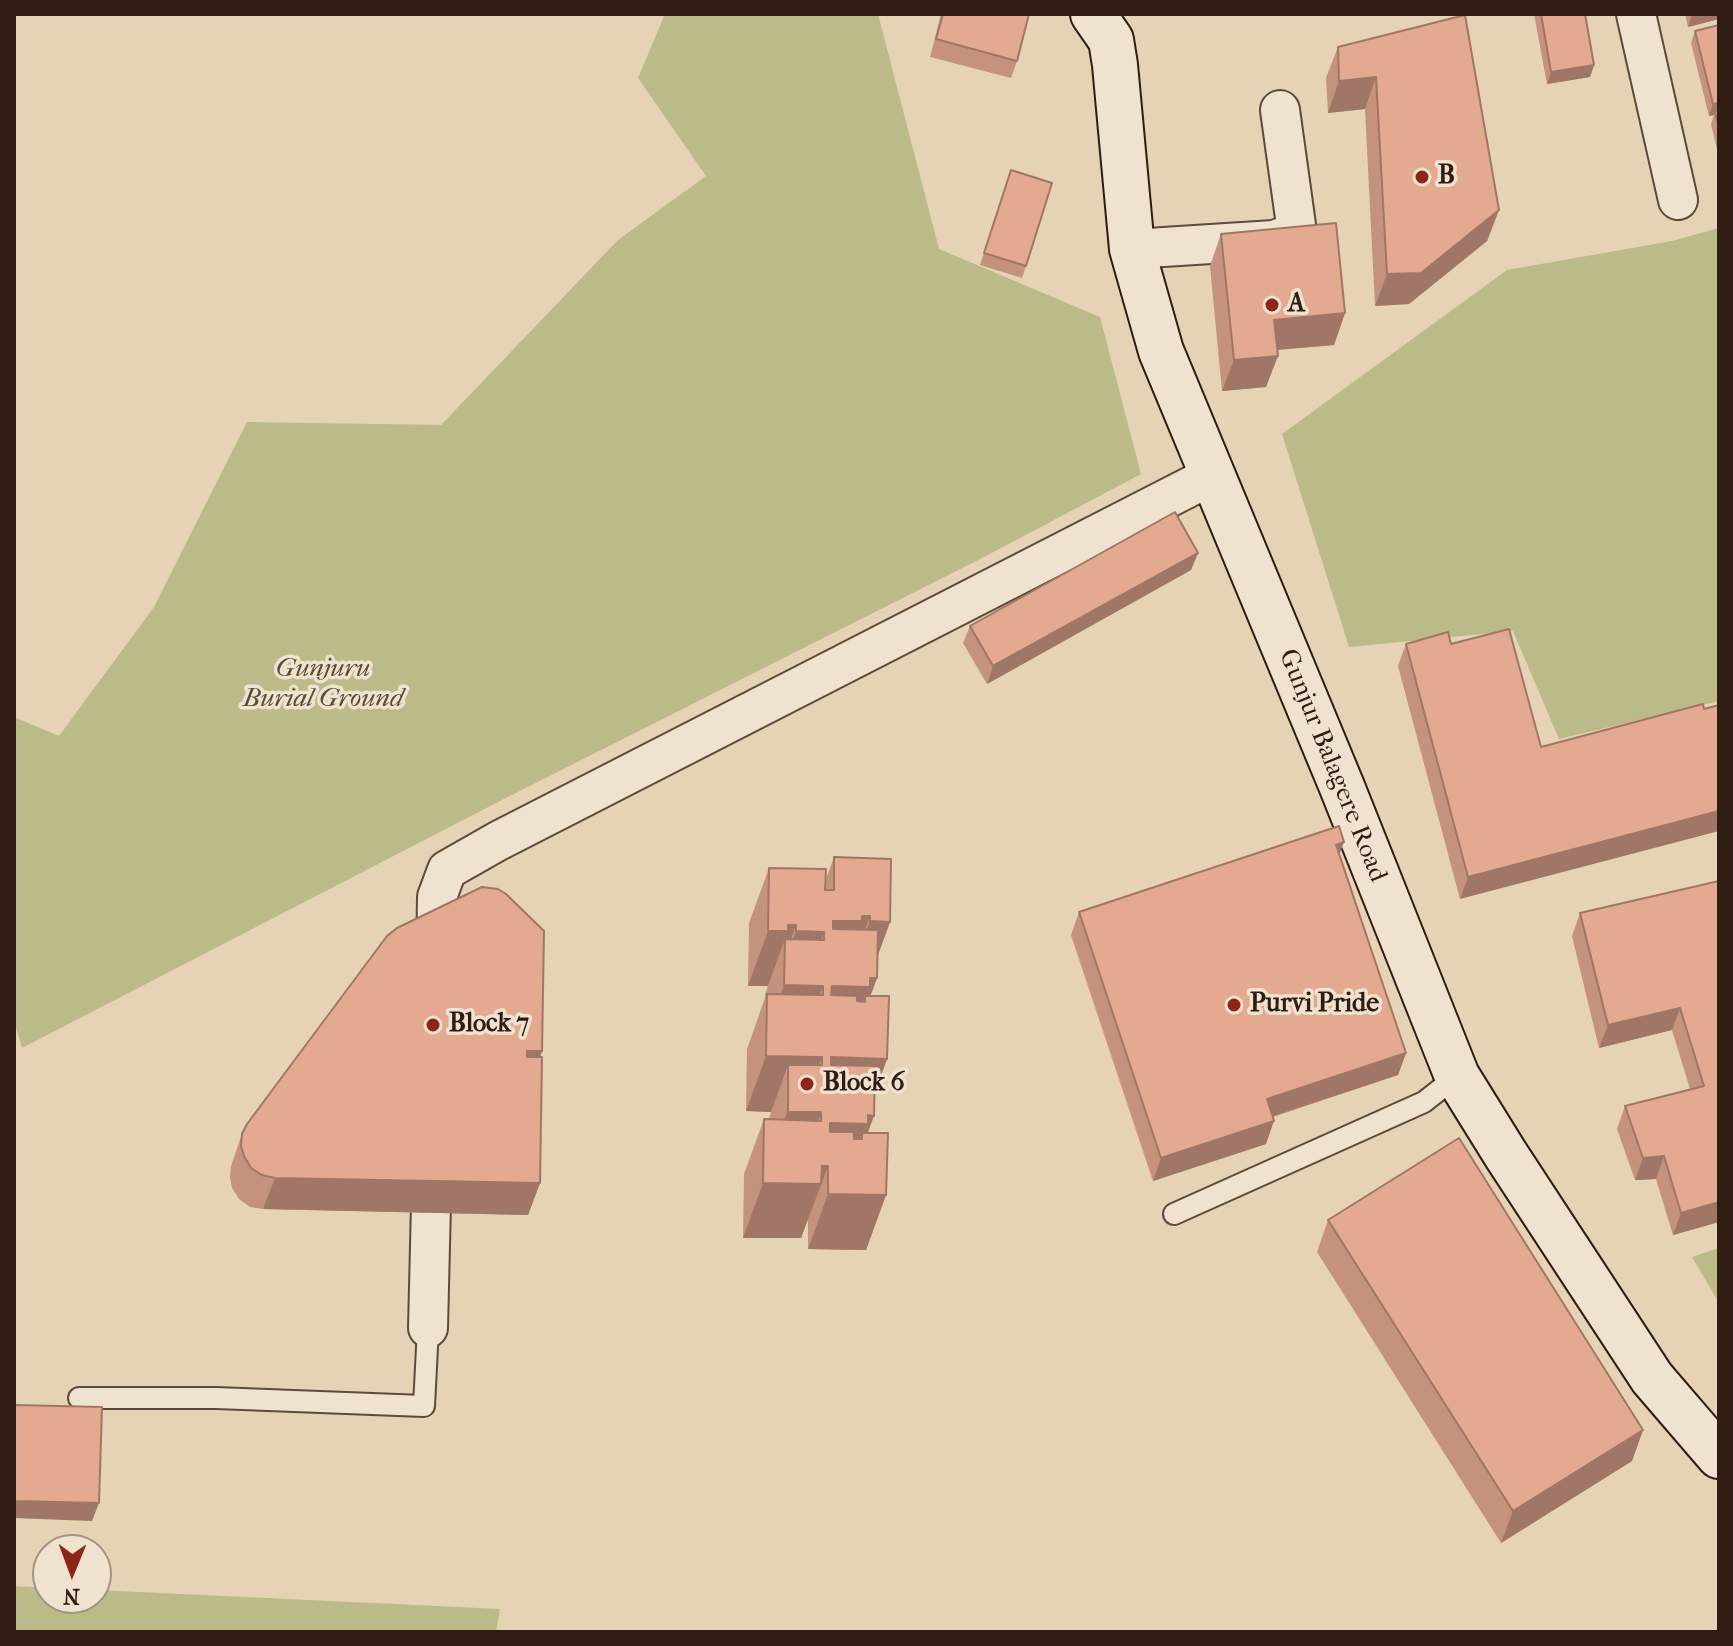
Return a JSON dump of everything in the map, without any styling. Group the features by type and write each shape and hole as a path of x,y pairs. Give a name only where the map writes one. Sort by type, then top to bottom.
{"street":[{"name":"Gunjur Balagere Road","path":"1093,14 1111,40 1132,249 1161,351 1342,787 1457,1076 1652,1378 1719,1456"},
{"path":"1636,14 1678,200"},
{"path":"1132,249 1274,240 1291,234 1296,225 1280,110"},
{"path":"435,993 437,897 447,870 1211,476"},
{"path":"428,1328 432,1137"}],"lane":[{"path":"1174,1214 1424,1102 1457,1076"},
{"path":"79,1398 216,1398 424,1406 428,1328"}],"green space":[{"name":"Gunjuru Burial Ground","path":"665,14 878,14 939,249 1100,317 1141,474 22,1048 14,1020 14,717 59,736 154,607 247,422 441,425 618,240 706,176 638,78"},
{"path":"1719,228 1719,701 1559,739 1513,631 1349,647 1282,434 1507,270 1672,241"},
{"path":"1719,1248 1719,1303 1692,1257"},
{"path":"14,1586 32,1587 32,1614 112,1614 112,1591 500,1609 496,1632 14,1632"}],"building":[{"path":"943,14 1029,14 1017,61 936,39"},
{"path":"1541,14 1585,14 1594,65 1551,72"},
{"name":"B","path":"1465,15 1499,210 1421,273 1387,274 1376,77 1339,81 1338,47"},
{"path":"1719,25 1719,103 1713,104 1695,31"},
{"path":"1011,170 1052,183 1026,266 984,253"},
{"name":"A","path":"1336,223 1345,313 1274,320 1278,356 1234,360 1221,234"},
{"path":"1175,512 1198,553 993,666 970,626"},
{"path":"1509,629 1541,747 1703,704 1704,709 1719,705 1719,811 1468,877 1406,644 1448,632 1451,644"},
{"name":"Purvi Pride","path":"1339,826 1344,842 1336,845 1406,1053 1267,1099 1274,1121 1161,1158 1079,912"},
{"path":"834,857 891,859 890,922 870,921 870,916 862,916 862,921 833,921 833,929 878,930 877,978 870,978 870,987 832,986 831,995 857,996 857,1001 865,1002 865,996 889,996 887,1059 831,1057 831,1065 875,1066 874,1116 868,1115 868,1124 830,1123 830,1132 854,1132 854,1139 862,1139 862,1133 888,1133 886,1195 828,1194 828,1166 822,1166 821,1184 763,1183 764,1119 821,1121 821,1112 788,1112 788,1065 822,1065 822,1057 766,1056 767,994 823,995 823,986 784,985 785,939 824,940 824,932 796,931 796,925 788,925 788,931 768,931 769,868 826,869 825,890 834,890"},
{"path":"1719,881 1719,1202 1681,1213 1664,1156 1643,1158 1625,1106 1704,1086 1680,1008 1608,1025 1580,913"},
{"name":"Block 7","path":"482,887 498,889 506,894 544,931 542,1051 527,1051 527,1057 542,1057 540,1183 275,1178 251,1168 241,1146 247,1124 387,936 397,928"},
{"path":"1459,1138 1643,1430 1513,1511 1328,1220"},
{"path":"14,1405 102,1407 99,1503 14,1501"}],"place":[{"name":"B","path":"1422,177"},
{"name":"A","path":"1272,305"},
{"name":"Purvi Pride","path":"1234,1005"},
{"name":"Block 7","path":"433,1025"},
{"name":"Block 6","path":"807,1084"}]}
